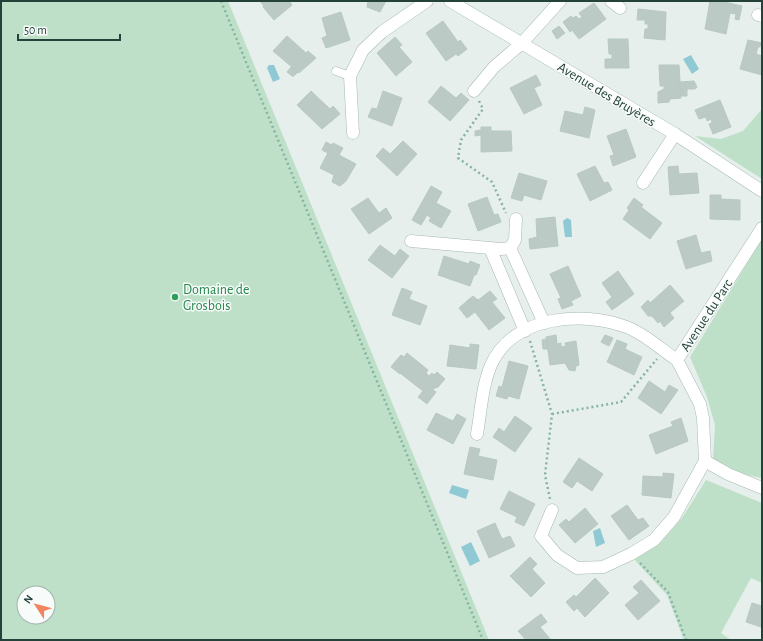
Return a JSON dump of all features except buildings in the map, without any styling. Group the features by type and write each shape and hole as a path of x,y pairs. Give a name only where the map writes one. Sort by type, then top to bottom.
{"street":[{"path":"353,132 350,76 363,50 382,32 427,1"},
{"name":"Avenue des Bruyères","path":"450,1 675,134 762,191"},
{"path":"474,91 494,67 522,43 560,1"},
{"path":"642,183 675,134"},
{"path":"510,248 515,240 516,219"},
{"name":"Avenue du Parc","path":"705,461 703,418 700,404 677,360 762,228"},
{"path":"411,241 490,248 510,248"},
{"path":"490,248 525,331"},
{"path":"510,248 544,323"},
{"path":"477,434 485,382 492,364 506,345 525,331 544,323 562,319 596,319 629,328 677,360"},
{"path":"552,510 541,536 557,555 577,568 603,567 631,554 654,540 674,517 705,461 728,474 762,488"}],"lane":[{"path":"336,71 350,76"}],"path":[{"path":"221,1 483,640"},
{"path":"474,91 483,110 460,140 458,158 492,182 507,216 516,219"},
{"path":"525,331 528,335 552,414 545,475 552,510"},
{"path":"552,414 621,402 664,351"},
{"path":"631,554 668,592 686,640"}],"green space":[{"name":"Domaine de Grosbois","path":"1,1 228,1 489,640 1,640"},
{"path":"762,109 762,179 695,136 721,139 743,131"},
{"path":"762,239 762,478 742,474 713,459 715,425 707,397 690,357"},
{"path":"706,480 762,503 762,583 751,578 721,633 731,640 684,640 667,595 633,558 662,541 682,518"}],"water":[{"path":"691,55 699,69 692,74 683,59"},
{"path":"269,65 274,65 280,79 273,82 267,68"},
{"path":"567,218 571,220 572,237 565,237 563,221"},
{"path":"452,485 469,490 466,499 449,493"},
{"path":"600,528 605,543 596,547 593,531"},
{"path":"471,542 480,561 470,566 461,547"}],"place":[{"name":"Domaine de Grosbois","path":"175,297"}]}
